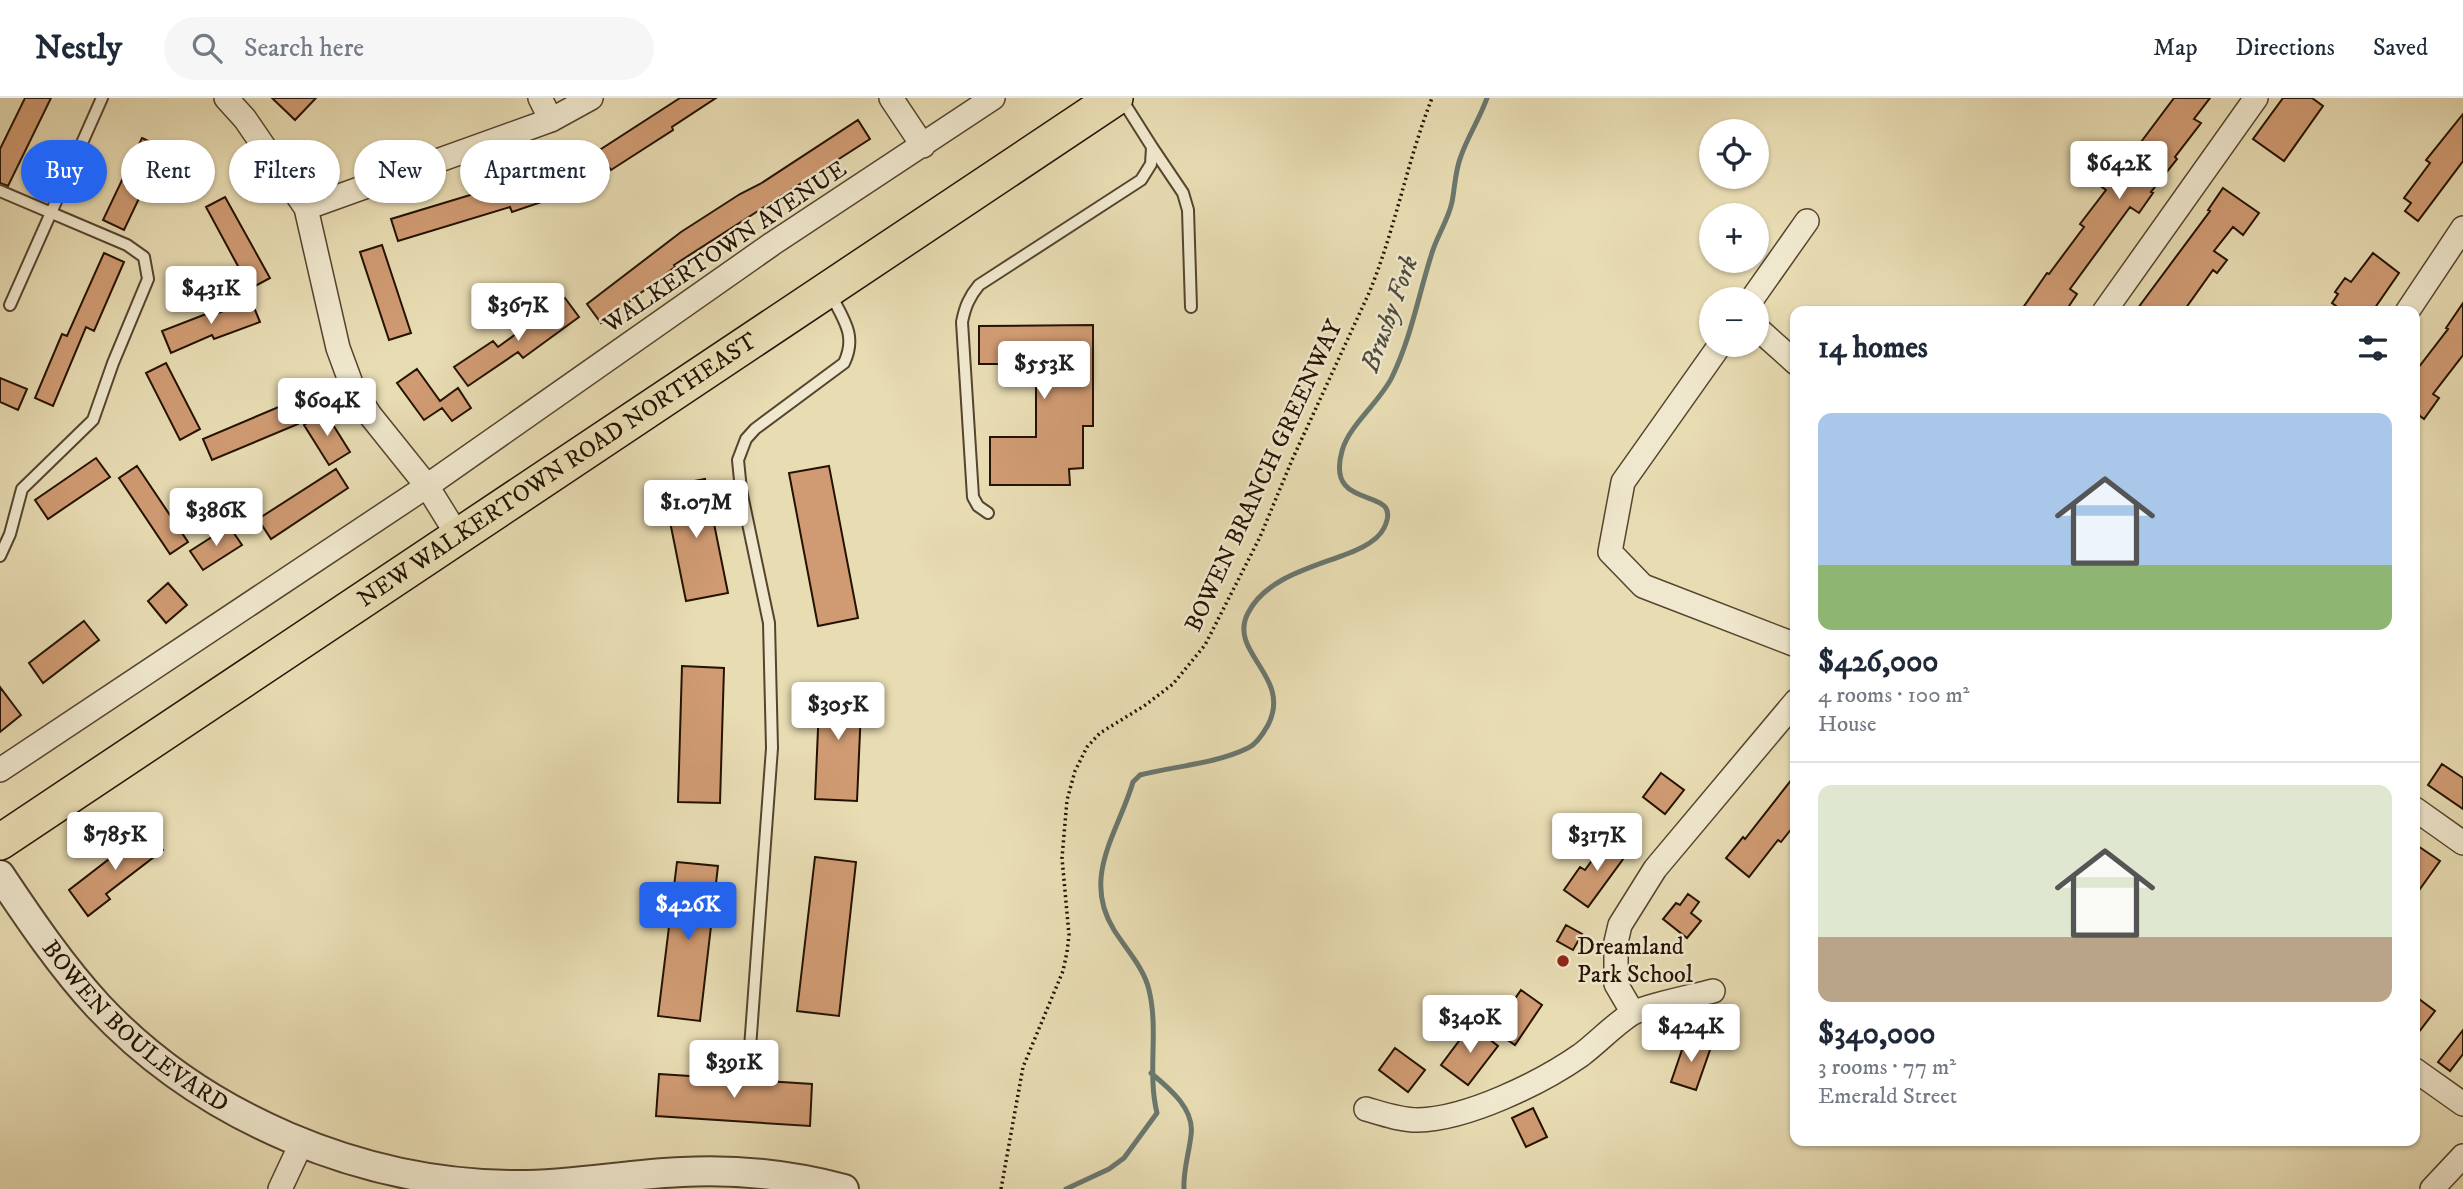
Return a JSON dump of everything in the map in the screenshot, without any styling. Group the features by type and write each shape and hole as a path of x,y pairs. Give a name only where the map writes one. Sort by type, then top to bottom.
{"main road":[{"name":"NEW WALKERTOWN ROAD NORTHEAST","path":"0,842 1115,98"}],"street":[{"path":"226,98 245,119 306,208 338,348 352,386 370,415 427,486 458,536"},
{"path":"540,98 551,120"},
{"path":"306,208 551,120 591,98"},
{"path":"891,98 923,146"},
{"name":"WALKERTOWN AVENUE","path":"0,770 427,486 772,244 993,98"},
{"path":"2108,306 2256,98"},
{"path":"1761,287 1807,221"},
{"path":"2411,306 2463,228"},
{"path":"1769,339 1790,358"},
{"path":"1712,357 1623,482 1610,552 1643,586 1790,643"},
{"path":"1633,1013 1616,984 1616,942 1620,925 1655,869 1790,708"},
{"path":"2420,813 2463,843"},
{"name":"BOWEN BOULEVARD","path":"0,875 82,988 162,1064 251,1119 302,1142 340,1156 386,1168 420,1176 480,1184 620,1183 680,1172 721,1171 794,1178 844,1189"},
{"path":"1366,1109 1403,1119 1419,1120 1469,1110 1553,1073 1581,1055 1633,1013 1713,991"},
{"path":"2420,1074 2463,1104"},
{"path":"281,1189 302,1142"},
{"path":"2432,1189 2463,1156"}],"lane":[{"path":"10,305 102,98"},
{"path":"1121,98 1183,193 1188,210 1191,307"},
{"path":"988,513 978,506 973,497 962,322 964,307 979,285 1141,180 1151,164 1152,147"},
{"path":"0,191 127,245 144,257 148,279 113,363 93,421 22,489 10,534 0,555"},
{"path":"750,1048 772,748 771,669 769,623 741,489 738,460 746,439 755,429 844,363 850,350 850,335 828,289"}],"path":[{"name":"BOWEN BRANCH GREENWAY","path":"1000,1189 1023,1067 1063,971 1067,952 1069,934 1062,858 1067,800 1075,771 1087,747 1100,733 1155,698 1181,676 1198,655 1218,621 1260,537 1292,460 1369,293 1432,98"}],"building":[{"path":"25,98 51,98 30,140 21,140 21,159 8,186 0,183 0,149"},
{"path":"272,98 316,98 295,120"},
{"path":"680,98 716,98 611,170 610,143"},
{"path":"2174,98 2210,98 2194,119 2201,123 2175,157 2177,159 2151,192 2153,193 2139,213 2130,207 2070,289 2077,294 2069,306 2024,306 2084,227 2080,224 2106,190 2096,183 2110,163 2120,170"},
{"path":"2283,98 2312,98 2323,106 2284,161 2253,139"},
{"path":"2463,114 2463,161 2418,221 2405,211 2411,203 2404,198 2430,163 2426,160"},
{"path":"858,120 870,139 674,265 675,267 601,323 587,304 681,232"},
{"path":"121,182 121,203 137,203 124,230 103,220"},
{"path":"2223,188 2259,213 2243,235 2233,227 2214,251 2227,260 2217,273 2213,270 2187,306 2139,306 2210,211 2208,210"},
{"path":"225,197 270,278 246,291 234,271 239,268 206,207"},
{"path":"460,198 460,203 539,203 512,212 510,207 398,241 391,219"},
{"path":"382,245 411,333 389,340 360,252"},
{"path":"104,253 124,262 94,331 86,327 53,406 35,398 62,334 67,336"},
{"path":"2373,253 2399,273 2376,306 2336,306 2332,303 2338,294 2335,292 2345,278 2351,282"},
{"path":"565,298 579,317 523,358 518,352 468,386 454,367 493,341 498,347"},
{"path":"251,300 260,322 214,339 212,335 171,353 162,331"},
{"path":"2463,303 2463,355 2433,394 2439,398 2424,419 2420,416 2420,365 2448,329 2446,328"},
{"path":"1093,325 1093,426 1083,426 1083,468 1069,469 1070,485 990,485 990,437 1036,437 1036,364 979,364 979,326"},
{"path":"166,363 200,429 180,440 146,373"},
{"path":"417,369 440,401 458,388 471,408 452,421 442,408 424,420 397,383"},
{"path":"0,378 27,389 18,410 0,402"},
{"path":"288,403 298,424 212,460 203,439"},
{"path":"325,412 350,452 329,465 304,425"},
{"path":"96,458 110,477 48,519 35,500"},
{"path":"137,466 188,542 170,554 119,478"},
{"path":"829,466 858,618 818,626 789,473"},
{"path":"336,469 348,488 271,539 258,519"},
{"path":"705,479 728,593 686,601 663,487"},
{"path":"229,526 242,545 203,570 190,551"},
{"path":"168,583 187,605 166,623 148,601"},
{"path":"84,621 99,640 43,683 29,663"},
{"path":"682,666 724,668 720,803 678,802"},
{"path":"820,683 862,686 857,801 815,799"},
{"path":"0,687 21,715 0,732"},
{"path":"2442,764 2463,778 2463,809 2428,785"},
{"path":"1661,773 1684,790 1665,814 1643,797"},
{"path":"1790,782 1790,831 1781,842 1778,840 1749,877 1726,858 1743,837 1745,839"},
{"path":"148,829 163,850 106,894 110,899 88,916 69,890"},
{"path":"1609,837 1629,851 1588,907 1564,890 1580,867 1585,870"},
{"path":"2420,847 2440,861 2420,889"},
{"path":"815,857 856,862 839,1016 797,1011"},
{"path":"677,862 718,866 700,1021 658,1016"},
{"path":"1688,894 1699,902 1691,913 1701,921 1687,938 1663,919 1676,903 1680,905"},
{"path":"1566,925 1582,934 1573,950 1557,941"},
{"path":"1521,990 1542,1005 1515,1045 1493,1030"},
{"path":"2420,1000 2435,1011 2420,1030"},
{"path":"1471,1025 1498,1046 1468,1085 1441,1065"},
{"path":"2463,1030 2463,1054 2450,1071 2438,1062"},
{"path":"1686,1038 1711,1047 1696,1090 1671,1082"},
{"path":"1395,1048 1425,1070 1408,1092 1379,1070"},
{"path":"659,1074 812,1084 810,1126 656,1116"},
{"path":"1533,1108 1547,1137 1526,1147 1512,1118"}],"waterway":[{"name":"Brushy Fork","path":"1066,1189 1109,1169 1124,1158 1157,1113 1153,1083 1152,1005 1147,982 1114,930 1105,911 1101,892 1106,855 1133,782 1140,775 1235,753 1257,741 1268,725 1273,708 1272,692 1246,640 1244,627 1248,613 1261,596 1278,582 1359,549 1374,540 1384,528 1388,514 1384,506 1353,492 1344,484 1340,471 1342,451 1351,432 1387,386 1399,362 1433,249 1450,209 1459,162 1487,98"},
{"path":"1151,1073 1179,1100 1189,1116 1191,1135 1184,1189"}],"place":[{"name":"Dreamland Park School","path":"1563,961"}]}
